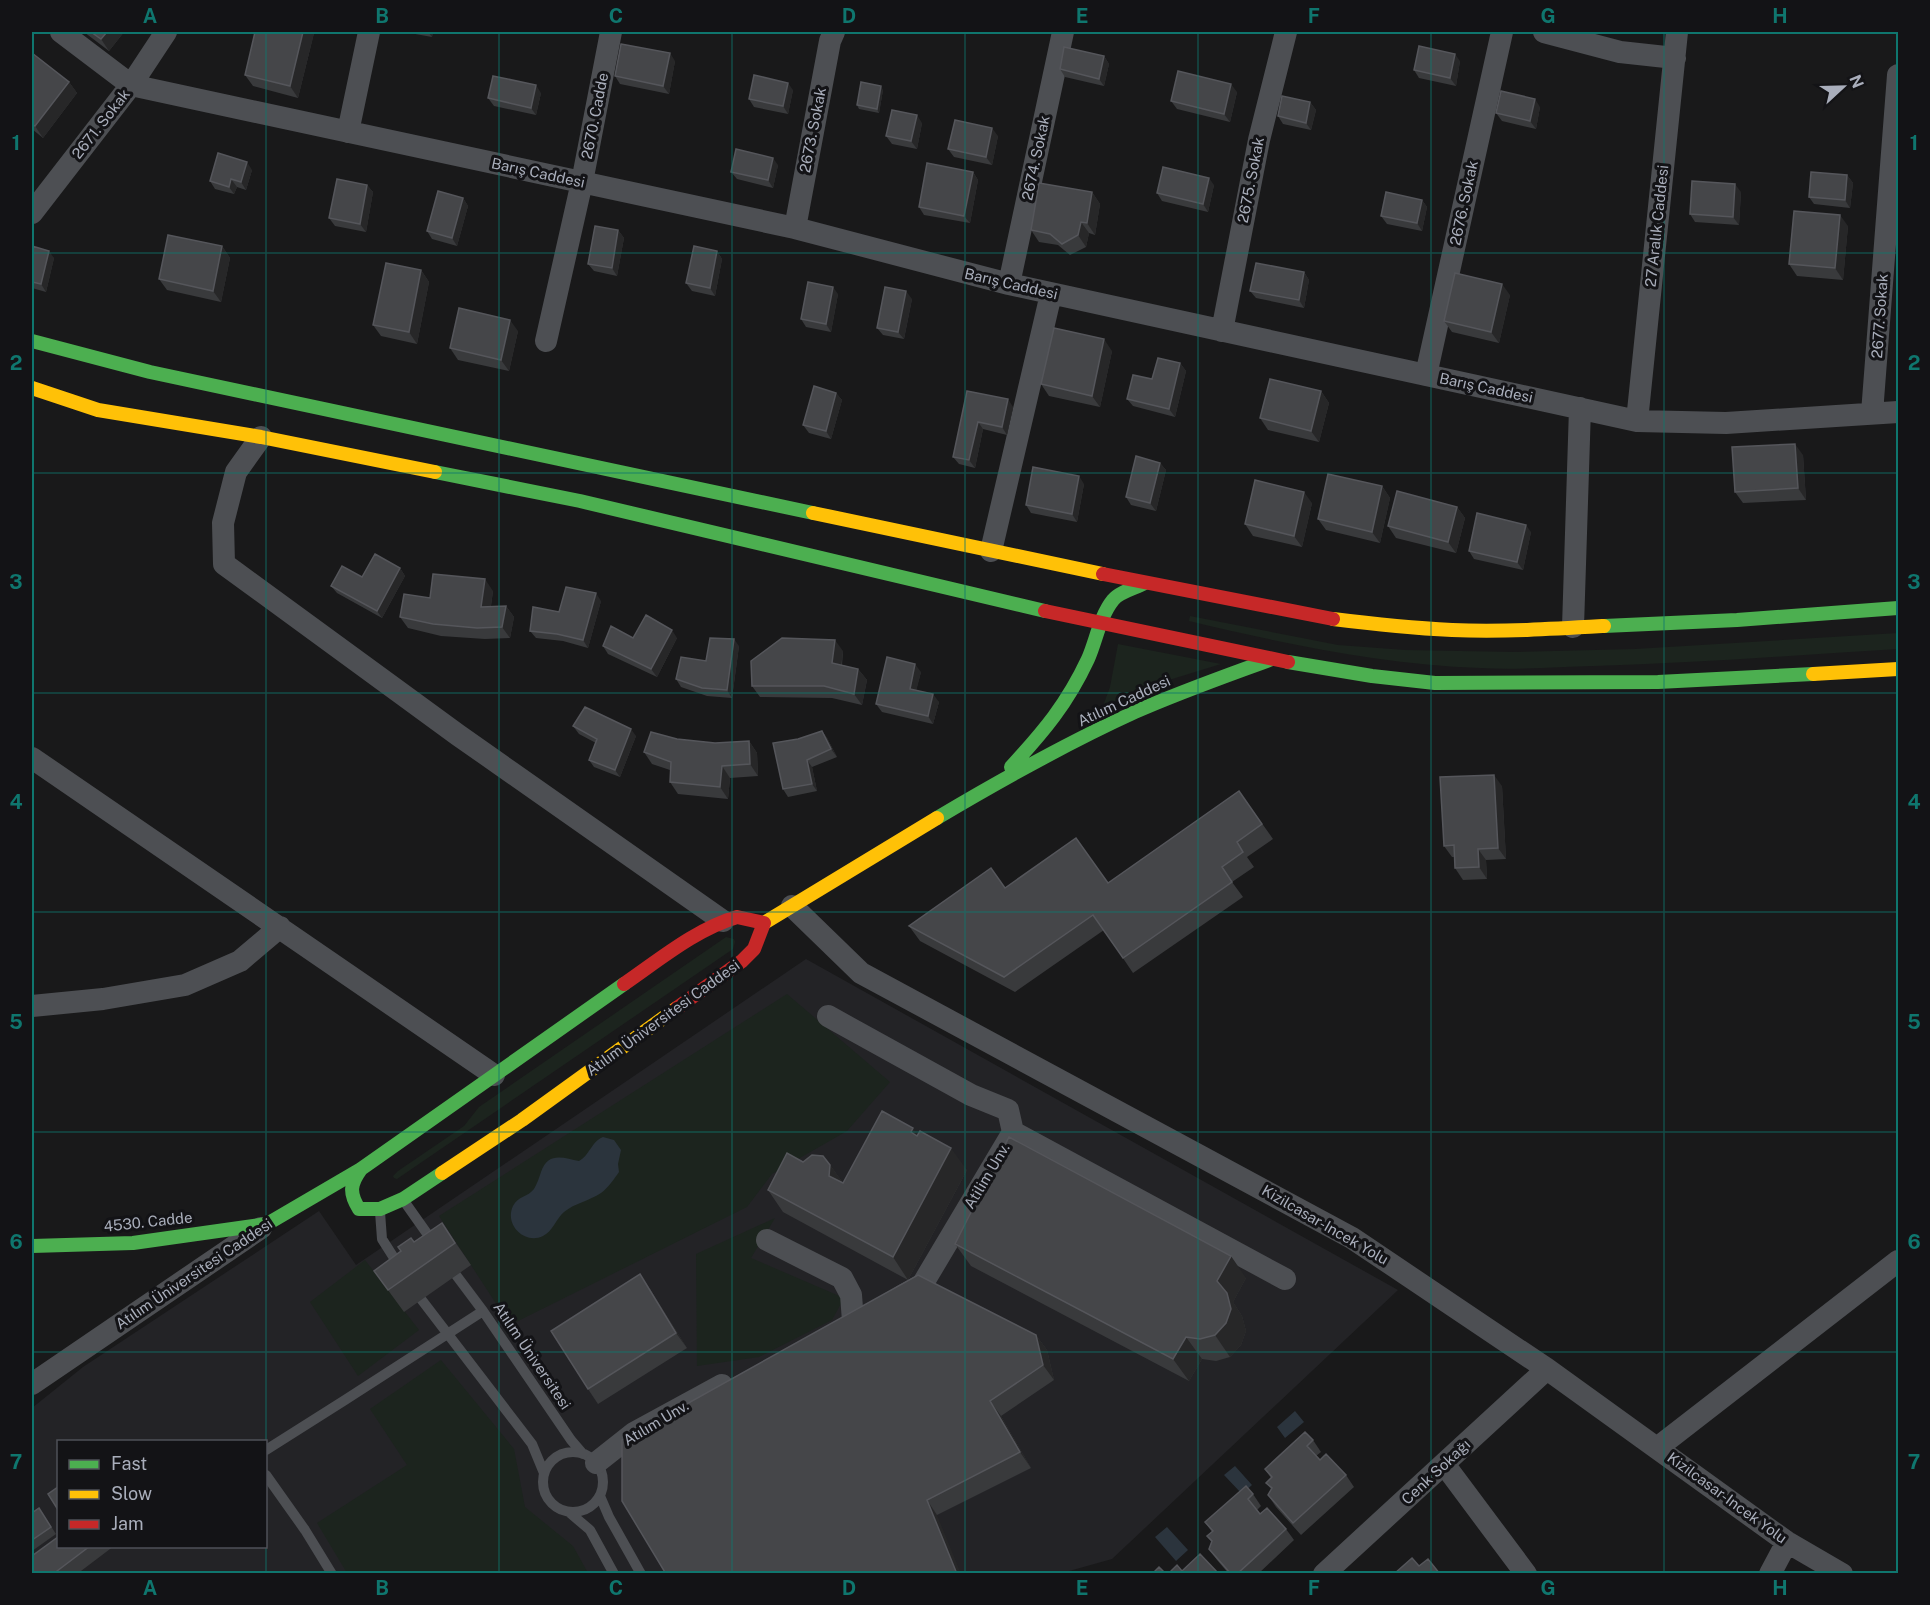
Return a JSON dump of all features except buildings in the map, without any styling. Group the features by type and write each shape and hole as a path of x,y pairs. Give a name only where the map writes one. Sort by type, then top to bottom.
{"main road":[{"path":"32,341 194,382 991,551 1276,609 1387,626 1453,630 1521,630 1737,620 1899,608"},
{"path":"32,388 98,410 261,437 580,501 1102,623 1272,659 1372,676 1435,682 1658,682 1899,669"},
{"name":"Atılım Caddesi","path":"994,785 1050,724 1071,692 1114,598 1145,583"},
{"name":"Atılım Caddesi","path":"764,923 994,785 1114,722 1178,694 1272,659"},
{"name":"Atılım Üniversitesi Caddesi","path":"267,1224 361,1169 676,947 723,921 737,917 764,923 754,949 722,976 522,1120 403,1199 380,1209"},
{"path":"361,1169 352,1181 351,1197 359,1209 380,1209"},
{"name":"4530. Cadde","path":"32,1246 134,1243 267,1224"}],"street":[{"path":"61,32 130,85"},
{"name":"2671. Sokak","path":"32,213 130,85 166,32"},
{"path":"348,132 369,32"},
{"name":"2670. Cadde","path":"546,341 582,182 611,32"},
{"name":"2673. Sokak","path":"795,228 830,41 834,32"},
{"name":"2674. Sokak","path":"1009,284 1064,32"},
{"name":"2675. Sokak","path":"1222,331 1259,140 1286,32"},
{"name":"2676. Sokak","path":"1426,375 1502,32"},
{"path":"1544,32 1620,52 1674,58"},
{"name":"27 Aralık Caddesi","path":"1637,421 1677,32"},
{"name":"2677. Sokak","path":"1872,413 1899,75"},
{"name":"Barış Caddesi","path":"130,85 795,228 1051,294 1637,421 1726,423 1899,412"},
{"path":"991,551 1051,294"},
{"path":"1573,627 1580,408"},
{"path":"261,437 236,472 223,523 224,564 458,735 723,921"},
{"path":"32,758 494,1075"},
{"name":"Kizilcasar-Incek Yolu","path":"792,906 861,973 1352,1238 1547,1369 1787,1542 1842,1574"},
{"path":"32,1006 103,999 185,985 240,961 280,927"},
{"name":"Atilim Unv.","path":"828,1016 971,1095 1008,1110 1013,1132 922,1285 831,1332"},
{"path":"1013,1132 1285,1279"},
{"name":"Atılım Üniversitesi Caddesi","path":"32,1384 267,1224"},
{"path":"767,1240 842,1278 851,1295 868,1314"},
{"path":"1657,1448 1899,1261"},
{"name":"Cenk Sokağı","path":"1324,1574 1547,1369"},
{"name":"Atılım Unv.","path":"590,1459 729,1382"},
{"path":"1444,1464 1526,1574"},
{"path":"1770,1574 1787,1542"}],"lane":[{"path":"403,1199 442,1255"},
{"path":"380,1209 382,1239 408,1280"},
{"name":"Atılım Üniversitesi","path":"456,1275 571,1440 590,1459 603,1478 600,1496 609,1517 641,1574"},
{"path":"421,1299 532,1444 544,1473 543,1490 547,1499 553,1506 570,1513 590,1530 614,1574"},
{"path":"267,1449 483,1311"},
{"path":"544,1473 552,1460 567,1452 590,1459"},
{"path":"267,1476 305,1530 332,1574"},
{"path":"570,1513 587,1509 600,1496"}],"shaded area":[{"path":"1190,616 1338,645 1405,650 1515,652 1635,649 1898,633 1898,649 1670,663 1523,669 1480,668 1406,662 1333,652 1189,621"},
{"path":"1118,644 1221,664 1156,684 1103,706 1110,687"},
{"path":"726,937 734,939 733,949 397,1179 394,1178 393,1176 398,1171 464,1126 479,1107"},
{"path":"806,959 1398,1290 1112,1559 1062,1573 32,1574 32,1408 83,1367 319,1211 356,1265"},
{"path":"787,994 890,1082 847,1131 772,1174 747,1207 510,1325 439,1216"},
{"path":"603,1137 614,1140 621,1150 619,1172 604,1191 564,1212 543,1236 529,1238 518,1232 511,1220 513,1206 534,1189 544,1165 552,1158 579,1161"},
{"path":"775,1218 751,1258 844,1298 832,1320 759,1357 697,1366 696,1254"},
{"path":"365,1260 419,1330 358,1376 310,1302"},
{"path":"441,1360 514,1449 525,1507 573,1546 588,1573 347,1573 317,1523 407,1465 370,1409"},
{"path":"1295,1411 1304,1422 1285,1438 1277,1427"},
{"path":"1235,1466 1252,1485 1242,1494 1224,1475"},
{"path":"1167,1527 1188,1550 1176,1561 1155,1537"}],"traffic: fast":[{"path":"32,341 150,372 813,513"},
{"path":"435,472 580,501 1045,611"},
{"path":"1011,767 1044,729 1072,690 1088,659 1101,621 1113,600 1123,592 1145,583"},
{"path":"1604,626 1737,620 1898,608"},
{"path":"937,818 1084,736 1169,698 1272,659"},
{"path":"1288,662 1372,676 1435,683 1658,682 1813,674"},
{"path":"442,1173 403,1199 380,1209 359,1209 352,1193 353,1184 361,1169 624,984"},
{"path":"32,1246 133,1243 267,1224 361,1169"}],"traffic: slow":[{"path":"32,388 98,410 261,437 435,472"},
{"path":"813,513 1103,574"},
{"path":"1333,619 1471,631 1604,626"},
{"path":"1813,674 1898,669"},
{"path":"764,923 937,818"},
{"path":"442,1173 522,1120 677,1008"}],"traffic: jam":[{"path":"1103,574 1333,619"},
{"path":"1045,611 1288,662"},
{"path":"677,1008 742,961 754,949 764,923 737,917"},
{"path":"624,984 692,937 737,917"}]}
